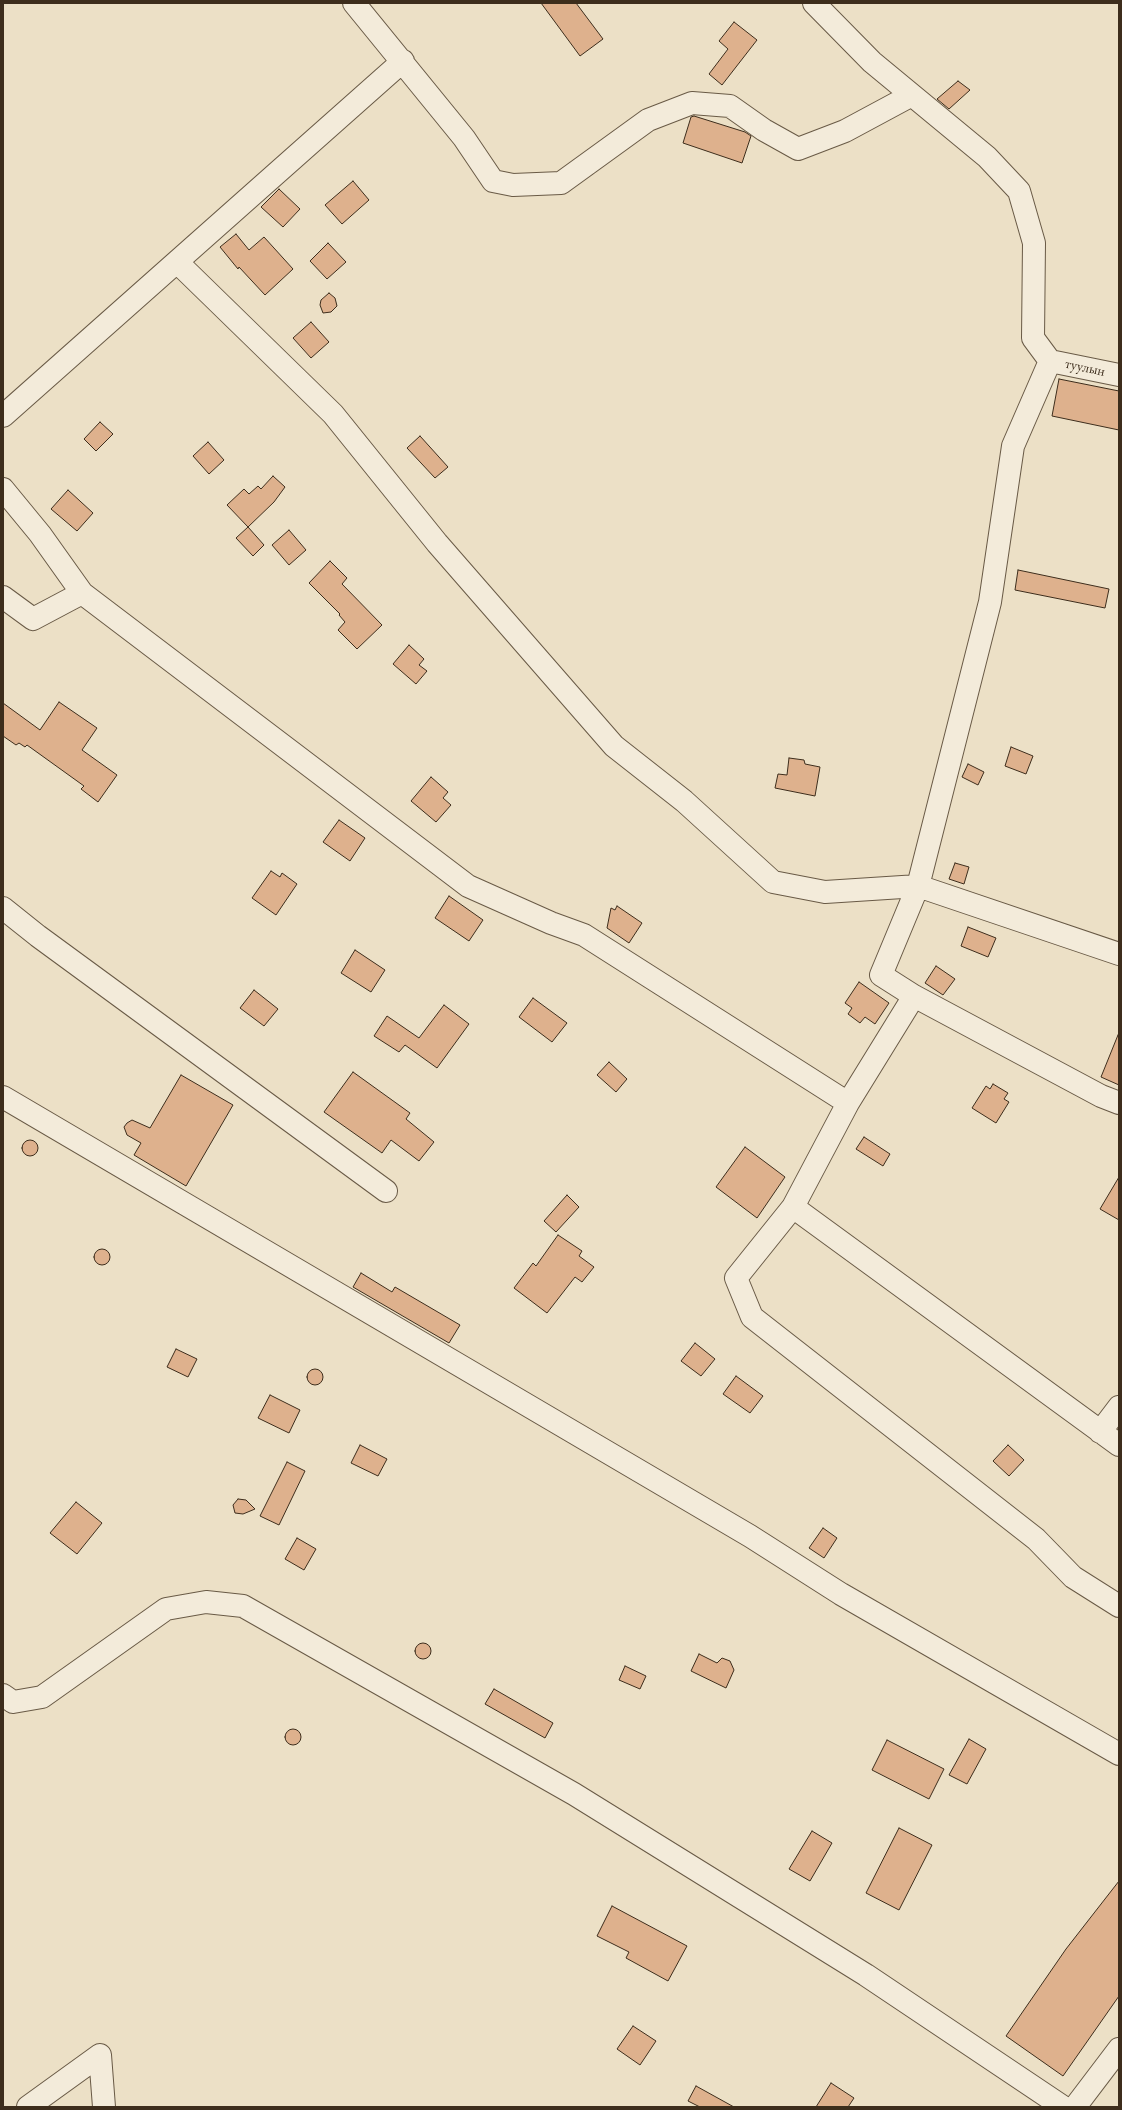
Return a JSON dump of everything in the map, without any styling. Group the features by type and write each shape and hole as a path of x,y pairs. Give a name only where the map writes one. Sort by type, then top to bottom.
{"street":[{"path":"354,3 464,138 493,181 513,185 561,183 648,120 692,103 730,106 764,130 798,149 845,131 912,95"},
{"path":"814,3 872,62 987,157 1019,191 1034,243 1033,338 1050,361 1013,446 990,602 918,886 881,975 914,996 1101,1096 1119,1103"},
{"path":"3,416 403,62"},
{"path":"177,262 333,414 437,542 614,746 684,801 773,882 825,892 918,886 1119,954"},
{"name":"туулын","path":"1050,361 1113,370"},
{"path":"3,489 40,534 82,593 468,886 551,923 584,935 848,1103"},
{"path":"3,597 32,619 82,593"},
{"path":"3,908 38,936 386,1191"},
{"path":"914,996 848,1103 793,1207 736,1278 752,1317 1036,1539 1073,1577 1119,1606"},
{"path":"3,1097 750,1536 841,1594 1119,1754"},
{"path":"793,1207 1119,1445"},
{"path":"1100,1432 1119,1407"},
{"path":"3,1695 13,1702 42,1697 166,1609 206,1602 243,1606 574,1794 866,1975 1063,2107"},
{"path":"1075,2107 1119,2049"},
{"path":"28,2107 100,2055 104,2107"}],"building":[{"path":"541,3 576,3 603,39 580,56"},
{"path":"734,22 757,40 722,85 709,74 728,49 719,41"},
{"path":"958,81 970,90 949,109 937,99"},
{"path":"694,116 745,132 751,136 742,163 683,143 691,117"},
{"path":"353,181 369,200 342,224 325,205"},
{"path":"279,189 300,209 283,227 261,207"},
{"path":"236,234 249,250 264,237 293,269 265,295 239,267 238,269 220,247"},
{"path":"328,243 346,262 327,279 310,261"},
{"path":"329,293 335,298 337,306 331,312 323,313 320,305 321,300"},
{"path":"311,322 329,342 311,358 293,338"},
{"path":"1059,379 1119,391 1119,430 1052,416"},
{"path":"100,422 113,434 96,451 84,439"},
{"path":"420,436 448,467 435,478 407,448"},
{"path":"208,442 224,460 209,474 193,456"},
{"path":"273,476 285,487 274,502 248,527 227,505 244,489 249,494 258,486 261,489"},
{"path":"68,490 93,513 77,531 51,509"},
{"path":"248,527 264,545 253,556 236,538"},
{"path":"289,530 306,550 289,565 272,545"},
{"path":"330,561 347,578 342,584 382,625 357,649 338,630 345,622 339,615 340,614 309,583"},
{"path":"1018,570 1109,589 1105,608 1015,590"},
{"path":"409,645 424,659 419,665 427,671 416,684 393,664"},
{"path":"59,702 97,728 82,750 117,775 98,802 81,789 84,786 27,745 25,747 19,743 16,745 3,736 3,703 40,730"},
{"path":"1011,747 1033,756 1026,774 1005,766"},
{"path":"789,758 804,760 805,764 820,767 815,796 775,788 778,774 787,775"},
{"path":"968,764 984,772 978,785 962,777"},
{"path":"431,777 448,792 443,798 451,805 436,822 411,801"},
{"path":"339,820 365,838 350,861 323,842"},
{"path":"955,863 969,867 964,884 949,879"},
{"path":"271,871 280,877 282,873 297,884 276,915 252,898"},
{"path":"449,896 483,920 469,941 435,918"},
{"path":"617,906 642,923 629,943 607,928 611,908 615,910"},
{"path":"968,927 996,938 988,957 961,946"},
{"path":"355,950 385,970 371,992 341,973"},
{"path":"936,966 955,979 943,995 925,983"},
{"path":"859,982 889,1003 875,1024 865,1017 860,1023 848,1014 852,1008 845,1003"},
{"path":"254,990 278,1009 264,1026 240,1008"},
{"path":"533,998 567,1023 552,1042 519,1017"},
{"path":"444,1005 469,1024 437,1068 405,1045 399,1052 374,1036 387,1016 419,1038"},
{"path":"1119,1035 1119,1085 1101,1077"},
{"path":"609,1062 627,1079 616,1092 597,1075"},
{"path":"353,1072 410,1113 406,1119 434,1142 419,1161 391,1140 382,1153 324,1112"},
{"path":"181,1075 233,1105 186,1186 134,1155 141,1143 127,1135 124,1127 132,1120 150,1128"},
{"path":"993,1084 1008,1093 1004,1099 1009,1102 996,1123 972,1108 986,1086 990,1089"},
{"path":"864,1137 890,1154 883,1166 856,1149"},
{"path":"27,1140 33,1140 38,1145 36,1154 33,1156 27,1156 22,1151 22,1145"},
{"path":"745,1147 785,1177 757,1218 716,1187"},
{"path":"1119,1177 1119,1220 1100,1209"},
{"path":"567,1195 579,1207 556,1232 544,1221"},
{"path":"558,1235 582,1251 579,1256 594,1267 582,1282 575,1277 547,1313 514,1288 533,1263 536,1266"},
{"path":"102,1249 108,1251 110,1257 108,1263 102,1265 96,1263 94,1257 96,1251"},
{"path":"361,1273 392,1292 395,1287 460,1325 449,1343 353,1287"},
{"path":"695,1343 715,1359 701,1376 681,1361"},
{"path":"176,1349 197,1359 188,1377 167,1367"},
{"path":"315,1369 321,1371 323,1377 321,1383 315,1385 309,1383 307,1377 309,1371"},
{"path":"736,1376 763,1396 750,1413 723,1394"},
{"path":"270,1395 300,1410 289,1433 258,1418"},
{"path":"360,1445 387,1459 378,1476 351,1463"},
{"path":"1008,1445 1024,1460 1009,1476 993,1461"},
{"path":"287,1462 305,1471 279,1525 260,1516"},
{"path":"238,1499 246,1500 255,1509 243,1514 235,1513 233,1505"},
{"path":"76,1502 102,1523 77,1554 50,1533"},
{"path":"823,1528 837,1538 824,1558 809,1548"},
{"path":"297,1538 316,1549 304,1570 285,1559"},
{"path":"420,1643 426,1643 431,1648 429,1657 426,1659 420,1659 415,1654 415,1648"},
{"path":"699,1654 717,1663 722,1658 730,1661 734,1670 726,1688 691,1671"},
{"path":"625,1666 646,1676 640,1689 619,1680"},
{"path":"494,1689 553,1723 545,1738 485,1704"},
{"path":"290,1729 296,1729 301,1734 299,1743 296,1745 290,1745 285,1740 285,1734"},
{"path":"969,1739 986,1749 967,1784 949,1775"},
{"path":"887,1740 944,1769 929,1799 872,1770"},
{"path":"899,1828 932,1845 899,1910 866,1893"},
{"path":"812,1831 832,1843 810,1881 789,1869"},
{"path":"1119,1881 1119,1996 1063,2076 1006,2036 1066,1949"},
{"path":"612,1906 687,1946 668,1981 626,1958 629,1952 597,1936"},
{"path":"633,2026 656,2041 640,2065 617,2049"},
{"path":"831,2083 854,2098 848,2107 816,2107"},
{"path":"696,2086 734,2107 700,2107 688,2101"}]}
